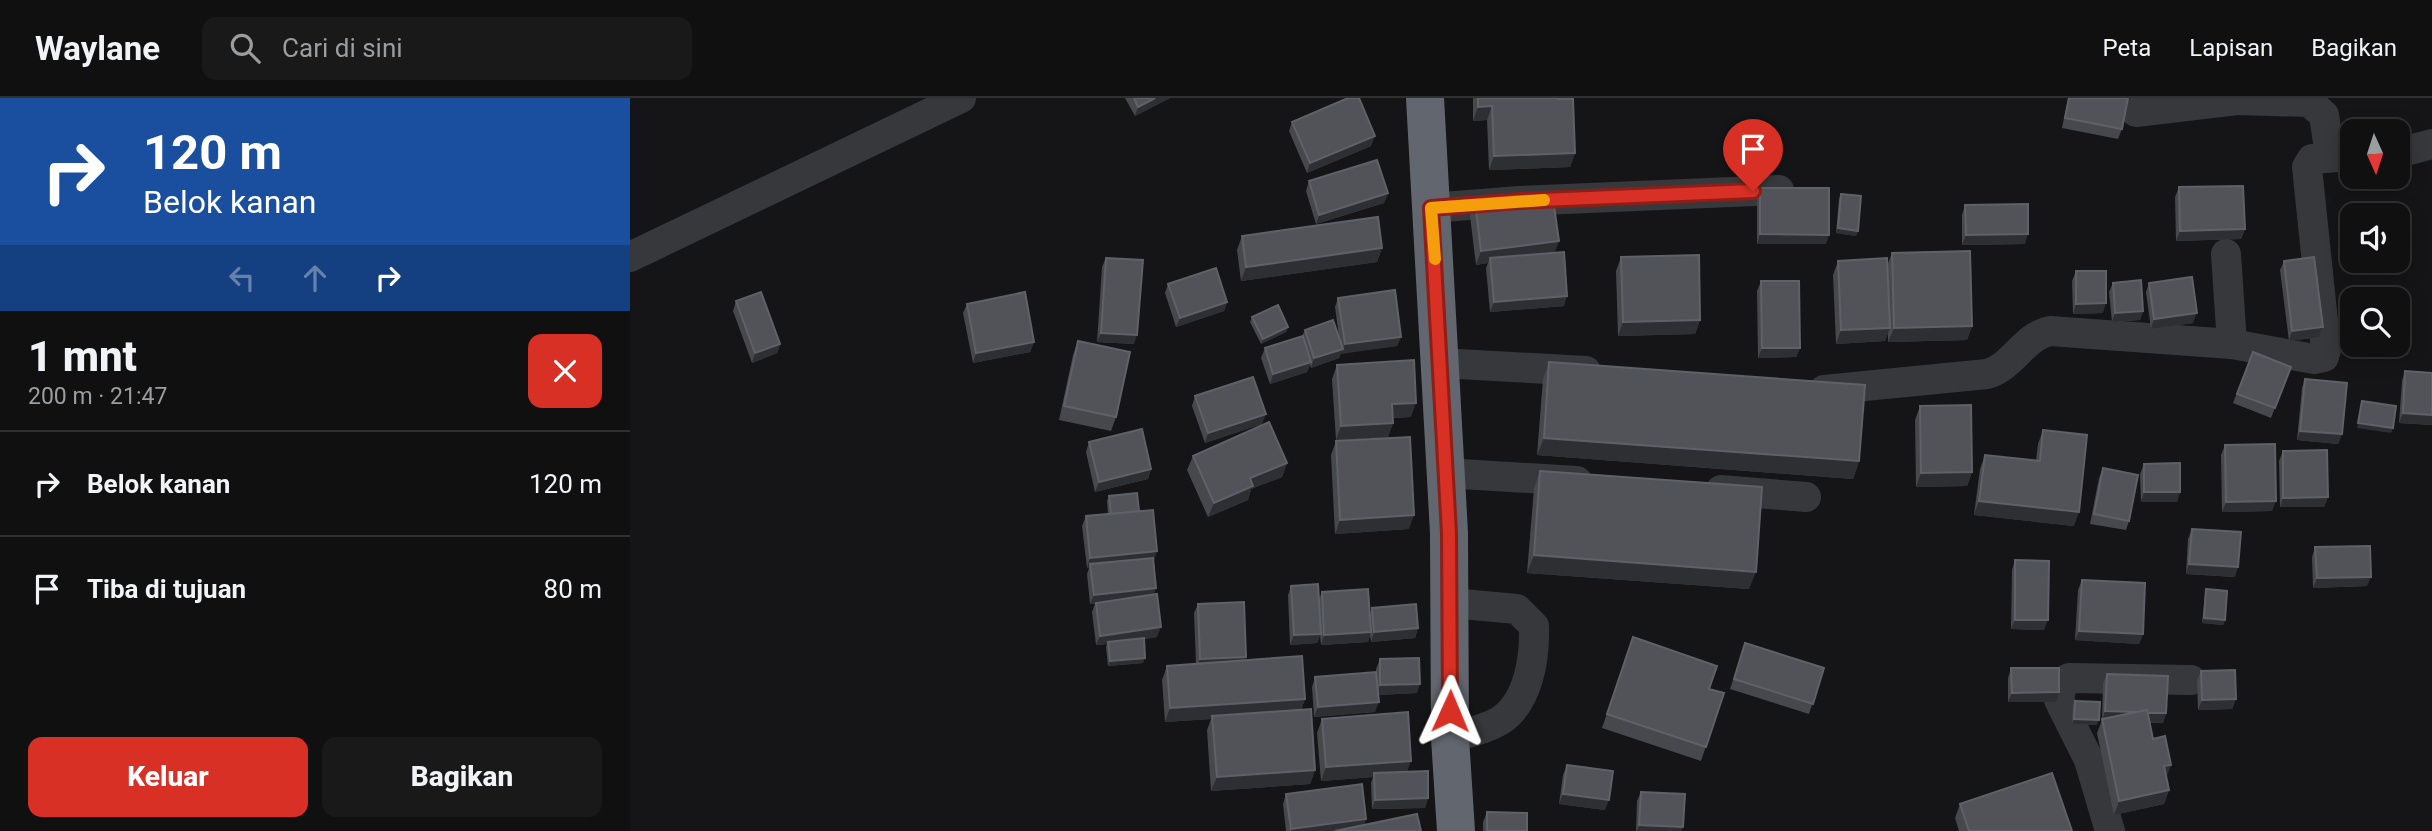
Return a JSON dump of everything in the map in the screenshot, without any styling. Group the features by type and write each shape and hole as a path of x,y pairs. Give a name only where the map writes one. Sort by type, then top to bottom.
{"highway":[{"path":"1425,98 1451,603 1450,738 1455,831"}],"street":[{"path":"630,257 961,98"},
{"path":"2136,112 2237,100 2309,102 2324,115 2340,154"},
{"path":"2410,150 2432,144"},
{"path":"1802,390 1839,390 1987,374 1999,370 2035,337 2050,331 2232,344 2314,359 2324,357 2326,350 2307,167 2312,159 2340,156"},
{"path":"1431,208 1519,201 1779,190"},
{"path":"2226,254 2232,344"},
{"path":"1440,363 1613,373"},
{"path":"1445,473 1606,483"},
{"path":"1700,489 1806,497"},
{"path":"1450,738 1499,721 1514,710 1526,685 1535,645 1534,626 1517,608 1451,603"},
{"path":"2110,831 2089,760 2059,700 2062,684 2069,678 2191,680"}],"building":[{"path":"1134,98 1155,98 1138,107"},
{"path":"1348,98 1359,98 1375,136 1310,163 1292,122"},
{"path":"1478,98 1573,99 1575,153 1494,156 1492,106 1478,107"},
{"path":"2069,98 2128,98 2122,129 2065,118"},
{"path":"1377,160 1388,193 1319,215 1309,181"},
{"path":"2243,186 2245,229 2180,231 2179,187"},
{"path":"1760,188 1829,188 1829,235 1760,234"},
{"path":"1552,192 1559,241 1481,251 1475,202"},
{"path":"1841,194 1861,196 1858,231 1838,228"},
{"path":"2028,204 2028,234 1966,235 1965,205"},
{"path":"1378,217 1382,248 1246,267 1242,236"},
{"path":"1970,251 1972,326 1894,328 1892,253"},
{"path":"1564,252 1567,296 1494,302 1490,258"},
{"path":"1699,255 1700,320 1623,322 1621,257"},
{"path":"2314,257 2323,327 2292,331 2284,261"},
{"path":"1106,258 1143,260 1137,335 1101,333"},
{"path":"1887,258 1890,328 1841,330 1838,261"},
{"path":"1216,268 1227,302 1180,318 1168,284"},
{"path":"2076,271 2106,271 2106,303 2076,304"},
{"path":"2192,277 2197,313 2154,319 2149,283"},
{"path":"2141,280 2143,311 2115,313 2113,283"},
{"path":"1761,281 1799,281 1800,348 1762,348"},
{"path":"1395,290 1401,337 1345,344 1338,298"},
{"path":"761,292 780,344 755,353 736,301"},
{"path":"1025,292 1034,342 976,353 967,304"},
{"path":"1278,305 1288,327 1263,339 1252,317"},
{"path":"1333,320 1343,349 1314,358 1305,330"},
{"path":"1303,336 1311,362 1273,374 1265,348"},
{"path":"1078,341 1130,352 1116,417 1064,406"},
{"path":"2253,352 2291,367 2275,408 2237,394"},
{"path":"1414,360 1416,403 1392,404 1393,423 1341,426 1337,365"},
{"path":"1549,362 1865,385 1859,461 1544,438"},
{"path":"2405,371 2432,373 2432,415 2403,413"},
{"path":"1253,377 1266,414 1208,433 1195,396"},
{"path":"2305,379 2347,383 2342,434 2300,431"},
{"path":"2362,401 2396,406 2393,428 2358,423"},
{"path":"1971,405 1972,472 1921,473 1920,406"},
{"path":"1269,422 1287,463 1250,478 1253,486 1214,503 1193,456"},
{"path":"1142,429 1151,469 1099,482 1089,442"},
{"path":"2043,430 2087,435 2079,512 1979,501 1985,455 2040,461"},
{"path":"1410,437 1414,515 1340,520 1336,441"},
{"path":"2275,444 2276,501 2226,502 2225,445"},
{"path":"2327,450 2328,497 2283,498 2283,451"},
{"path":"2180,463 2180,492 2144,492 2144,464"},
{"path":"2103,468 2138,475 2129,521 2094,514"},
{"path":"1540,471 1762,487 1756,572 1534,555"},
{"path":"1137,493 1139,511 1111,514 1109,496"},
{"path":"1153,510 1157,551 1090,558 1086,516"},
{"path":"2192,529 2241,532 2238,567 2189,564"},
{"path":"2370,546 2371,577 2317,578 2315,547"},
{"path":"1153,558 1156,588 1094,595 1090,564"},
{"path":"2015,560 2049,561 2048,620 2015,620"},
{"path":"2082,580 2145,583 2143,634 2079,631"},
{"path":"1318,584 1321,634 1294,635 1291,586"},
{"path":"1368,589 1371,632 1324,635 1322,592"},
{"path":"2206,589 2227,591 2225,620 2204,618"},
{"path":"1157,594 1161,627 1100,636 1096,603"},
{"path":"1244,602 1246,657 1200,659 1198,604"},
{"path":"1416,604 1418,628 1374,632 1372,608"},
{"path":"1633,637 1717,666 1709,689 1724,693 1706,747 1607,714"},
{"path":"1144,638 1145,658 1110,661 1108,642"},
{"path":"1745,643 1824,668 1813,704 1734,679"},
{"path":"1302,656 1305,699 1170,708 1167,666"},
{"path":"1419,658 1420,684 1380,685 1380,659"},
{"path":"2011,668 2059,668 2059,692 2012,693"},
{"path":"2235,670 2236,699 2202,700 2201,671"},
{"path":"1376,672 1379,702 1318,707 1315,677"},
{"path":"2107,674 2168,676 2166,713 2148,713 2147,710 2105,711"},
{"path":"2075,701 2100,702 2099,720 2074,719"},
{"path":"1311,709 1315,770 1217,777 1212,716"},
{"path":"2147,710 2153,739 2165,736 2171,765 2164,766 2169,790 2119,801 2102,719"},
{"path":"1408,712 1411,761 1326,767 1322,719"},
{"path":"1567,765 1613,771 1609,800 1563,794"},
{"path":"1428,771 1428,798 1375,800 1374,773"},
{"path":"2052,773 2072,831 1969,831 1960,804"},
{"path":"1362,784 1366,819 1291,829 1286,794"},
{"path":"1641,792 1685,794 1683,827 1639,825"},
{"path":"1487,812 1527,813 1527,831 1487,831"},
{"path":"1417,814 1421,831 1335,831"}],"slow traffic":[{"path":"1435,259 1431,208 1544,200"}],"route":[{"path":"1450,711 1449,533 1431,208 1519,201 1753,191"}]}
